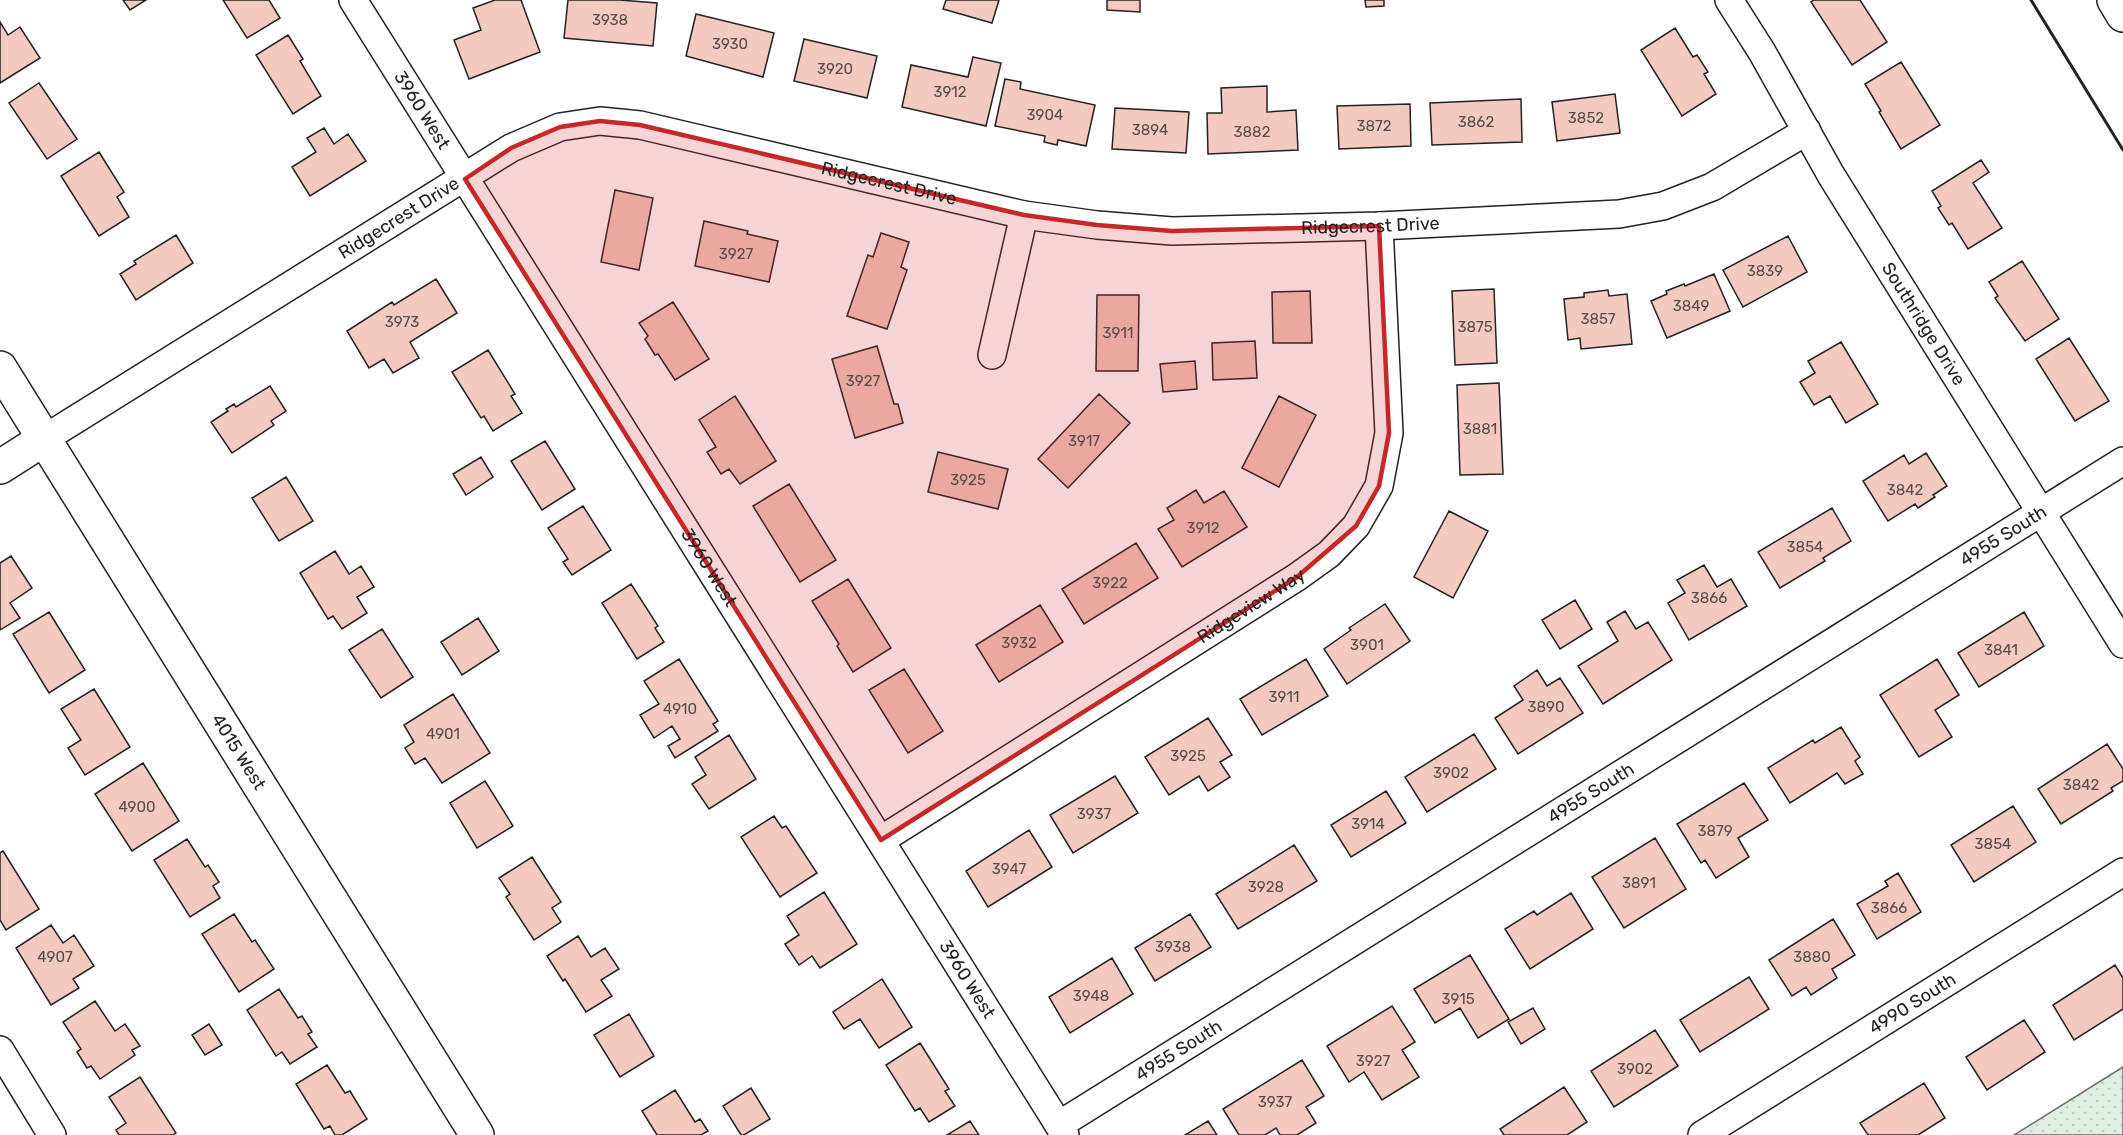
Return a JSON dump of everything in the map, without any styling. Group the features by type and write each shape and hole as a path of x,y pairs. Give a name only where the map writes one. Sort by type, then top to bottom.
{"main road":[{"path":"2114,0 2123,15"},
{"name":"4015 West","path":"0,368 477,1135"},
{"path":"0,467 44,439"}],"street":[{"name":"3960 West","path":"353,0 1062,1130"},
{"name":"Southridge Drive","path":"1729,0 1762,52 1837,185 2123,644"},
{"name":"Ridgecrest Drive","path":"44,439 512,148 560,127 600,122 640,125 1024,215 1097,225 1172,231 1379,226 1619,214 1663,206 1712,188 1807,131"},
{"path":"992,355 1024,215"},
{"name":"Ridgeview Way","path":"880,840 1297,577 1329,554 1356,526 1379,486 1389,433 1379,226"},
{"name":"4955 South","path":"1062,1130 2123,460"},
{"name":"4990 South","path":"1702,1135 2123,872"},
{"path":"0,1050 52,1135"}],"highlighted area":[{"path":"600,121 640,125 1024,215 1097,225 1172,231 1379,226 1389,433 1379,486 1356,526 1297,577 881,840 465,179 511,148 560,127"}],"green space":[{"path":"2123,1067 2123,1135 2014,1135"}],"building":[{"path":"123,0 146,0 130,10"},
{"path":"223,0 269,0 280,18 247,38"},
{"path":"495,0 521,0 540,52 469,79 454,40 481,30 473,8"},
{"path":"568,0 657,3 653,46 564,38"},
{"path":"946,0 999,0 992,23 943,9"},
{"path":"1107,0 1140,0 1140,12 1107,10"},
{"path":"1365,0 1384,0 1384,6 1366,7"},
{"path":"1814,0 1860,0 1887,42 1852,65 1811,2"},
{"path":"696,14 774,33 763,77 686,56"},
{"path":"0,22 8,35 20,27 40,58 0,83"},
{"path":"1675,28 1693,57 1697,55 1708,72 1704,74 1716,94 1682,116 1641,50"},
{"path":"288,35 303,59 300,61 321,96 293,114 256,55"},
{"path":"804,39 877,56 867,98 794,81"},
{"path":"973,57 1001,63 986,126 902,107 911,65 968,77"},
{"path":"1901,62 1940,125 1901,149 1865,84"},
{"path":"1005,79 1021,82 1020,89 1095,105 1086,146 1058,140 1057,145 1044,142 1045,136 995,126"},
{"path":"39,83 77,139 47,159 9,103"},
{"path":"1267,86 1267,112 1296,110 1298,150 1208,154 1207,113 1222,113 1221,88"},
{"path":"1615,94 1620,133 1557,141 1552,102"},
{"path":"1521,99 1522,142 1432,145 1430,103"},
{"path":"1410,104 1411,146 1339,149 1337,106"},
{"path":"1115,108 1189,112 1186,153 1112,149"},
{"path":"324,128 334,144 348,134 366,161 310,196 292,167 316,152 307,138"},
{"path":"99,152 124,192 117,197 129,217 99,236 61,176"},
{"path":"1981,160 1989,172 1973,183 2002,228 1968,249 1952,223 1949,225 1938,208 1941,206 1932,191"},
{"path":"615,190 653,198 639,270 601,262"},
{"path":"704,221 748,231 747,234 778,241 769,282 695,266"},
{"path":"881,233 909,242 901,267 907,270 887,329 847,316 868,255 873,257"},
{"path":"176,235 193,263 136,300 120,274 136,264 134,261"},
{"path":"1788,236 1807,272 1743,307 1723,270"},
{"path":"2022,261 2059,319 2025,341 1995,298 1998,296 1989,282"},
{"path":"1714,274 1730,311 1667,338 1651,301 1667,294 1666,291"},
{"path":"436,279 457,313 410,342 419,358 393,373 384,359 369,368 347,331 392,302 394,305"},
{"path":"1494,289 1497,363 1455,365 1452,291"},
{"path":"1608,290 1609,296 1627,294 1632,344 1581,349 1580,338 1568,340 1564,299 1584,297 1584,293"},
{"path":"1310,291 1312,343 1273,343 1272,292"},
{"path":"1097,295 1139,295 1138,371 1096,371"},
{"path":"673,302 709,359 675,380 658,354 655,355 645,339 648,336 639,323"},
{"path":"2069,338 2109,401 2075,421 2036,359"},
{"path":"1255,341 1257,378 1213,380 1212,343"},
{"path":"1841,342 1878,404 1846,423 1830,396 1814,405 1800,382 1815,373 1808,361"},
{"path":"877,346 894,404 898,404 903,423 855,438 832,359"},
{"path":"488,350 515,394 511,396 522,413 493,431 484,416 481,418 452,372"},
{"path":"1195,361 1197,389 1163,392 1160,364"},
{"path":"1499,383 1503,474 1460,475 1457,385"},
{"path":"270,386 286,411 271,421 274,425 232,453 211,422 228,411 226,409 234,404 236,407"},
{"path":"1099,394 1130,423 1068,488 1038,459"},
{"path":"735,396 776,461 740,484 729,469 721,474 707,452 716,447 699,420"},
{"path":"1279,396 1316,415 1279,487 1242,468"},
{"path":"545,441 575,489 542,510 511,461"},
{"path":"938,452 1008,469 998,509 928,492"},
{"path":"1926,453 1947,486 1918,508 1915,504 1888,521 1863,481 1904,455 1909,464"},
{"path":"481,457 493,477 466,495 453,474"},
{"path":"286,477 313,521 279,541 252,498"},
{"path":"789,484 836,560 800,582 753,506"},
{"path":"1196,490 1204,503 1224,491 1247,527 1182,567 1158,529 1174,520 1167,508"},
{"path":"583,506 611,550 572,575 563,562 568,559 548,528"},
{"path":"1832,508 1851,541 1823,558 1825,561 1780,588 1758,552"},
{"path":"1449,511 1488,531 1453,598 1414,577"},
{"path":"1136,543 1158,578 1084,624 1062,589"},
{"path":"335,551 349,574 361,566 374,587 357,597 367,613 342,629 333,616 328,619 300,573"},
{"path":"11,556 32,588 10,603 20,618 0,630 0,563"},
{"path":"1704,565 1717,587 1731,579 1747,606 1689,640 1668,603 1685,593 1677,580"},
{"path":"848,579 891,648 853,672 837,646 839,644 812,601"},
{"path":"631,584 658,626 655,628 664,642 637,659 602,603"},
{"path":"1575,600 1592,629 1560,649 1542,620"},
{"path":"1385,604 1410,641 1347,684 1324,649 1351,630 1349,628"},
{"path":"1040,605 1063,642 999,682 976,645"},
{"path":"1625,611 1636,629 1648,622 1672,660 1603,704 1578,666 1618,641 1607,622"},
{"path":"49,612 85,670 49,693 13,634"},
{"path":"2024,612 2044,646 1979,687 1958,653"},
{"path":"478,618 499,651 462,675 441,642"},
{"path":"382,629 413,677 381,698 349,650"},
{"path":"679,659 718,721 713,724 718,731 675,758 668,746 680,739 672,726 654,738 640,715 659,704 644,681"},
{"path":"1306,659 1328,696 1262,735 1240,699"},
{"path":"1937,659 1959,695 1935,710 1952,737 1919,757 1880,695"},
{"path":"904,669 943,731 908,753 869,690"},
{"path":"1537,670 1547,686 1560,678 1583,713 1518,754 1495,718 1523,700 1514,686"},
{"path":"94,689 130,747 85,775 68,748 81,740 61,709"},
{"path":"453,694 490,753 442,783 425,758 415,764 405,748 414,742 404,725"},
{"path":"1208,718 1232,755 1220,762 1230,777 1208,791 1199,776 1169,795 1145,757"},
{"path":"1841,727 1860,757 1855,761 1863,774 1845,784 1837,773 1790,803 1768,768 1813,740 1815,743"},
{"path":"1474,734 1496,769 1427,812 1405,777"},
{"path":"729,735 756,779 709,809 692,784 706,775 695,757"},
{"path":"2107,744 2123,769 2123,781 2111,788 2113,791 2061,824 2038,789"},
{"path":"143,763 179,821 132,851 95,794"},
{"path":"1115,776 1138,813 1073,853 1050,815"},
{"path":"485,781 513,826 477,848 450,803"},
{"path":"1744,783 1768,820 1738,838 1749,857 1716,878 1705,860 1701,863 1677,824"},
{"path":"1386,791 1406,823 1351,857 1331,825"},
{"path":"2013,806 2036,842 1974,882 1951,845"},
{"path":"774,816 782,828 786,826 817,873 780,897 741,837"},
{"path":"1029,830 1052,867 988,907 966,871"},
{"path":"1655,838 1686,889 1624,928 1592,877"},
{"path":"187,839 205,867 208,865 219,882 213,886 220,898 190,917 154,860"},
{"path":"1294,845 1317,881 1238,929 1216,894"},
{"path":"3,851 39,909 6,930 0,920 0,853"},
{"path":"532,857 561,902 552,908 561,922 534,940 506,897 510,894 499,878"},
{"path":"1898,873 1921,912 1877,939 1857,904 1888,886 1885,881"},
{"path":"824,892 857,944 820,968 812,956 799,965 785,944 799,935 787,916"},
{"path":"1571,893 1593,929 1530,969 1505,929 1534,911 1537,915"},
{"path":"234,914 252,942 255,940 274,969 239,992 202,934"},
{"path":"1190,914 1211,947 1155,981 1135,948"},
{"path":"1833,919 1855,955 1832,969 1837,978 1811,995 1806,987 1792,996 1769,960"},
{"path":"51,925 63,943 74,935 94,966 73,979 79,988 51,1005 16,948"},
{"path":"578,936 591,957 605,948 619,969 601,980 612,996 586,1012 547,956"},
{"path":"1470,955 1509,1019 1478,1038 1460,1008 1435,1023 1414,989"},
{"path":"1112,958 1133,994 1070,1033 1049,997"},
{"path":"2115,965 2123,978 2123,1009 2074,1040 2053,1005"},
{"path":"1749,977 1769,1009 1700,1052 1680,1020"},
{"path":"882,979 912,1027 879,1048 860,1019 844,1029 833,1012"},
{"path":"279,989 298,1018 302,1016 312,1032 308,1034 317,1047 290,1064 282,1052 276,1056 247,1010"},
{"path":"95,1001 115,1031 125,1024 140,1046 132,1050 135,1055 100,1079 91,1066 87,1068 77,1052 81,1049 63,1022"},
{"path":"1392,1006 1415,1042 1402,1050 1419,1077 1382,1100 1364,1072 1349,1082 1327,1046"},
{"path":"1533,1008 1545,1029 1521,1044 1508,1022"},
{"path":"629,1014 654,1056 620,1077 594,1035"},
{"path":"2024,1020 2045,1052 1987,1090 1966,1057"},
{"path":"209,1024 222,1045 205,1055 192,1035"},
{"path":"1655,1030 1678,1066 1614,1107 1591,1071"},
{"path":"920,1043 949,1089 945,1091 955,1106 929,1122 920,1108 915,1111 886,1065"},
{"path":"1302,1060 1324,1096 1306,1107 1316,1123 1297,1135 1280,1135 1276,1128 1265,1135 1239,1135 1223,1109"},
{"path":"327,1065 345,1093 350,1091 367,1119 342,1135 335,1135 330,1126 324,1129 296,1084"},
{"path":"140,1077 176,1133 173,1135 119,1135 116,1130 126,1123 109,1097"},
{"path":"1924,1083 1945,1118 1918,1135 1868,1135 1860,1123"},
{"path":"1564,1087 1587,1122 1567,1135 1504,1135 1500,1129"},
{"path":"751,1088 770,1119 741,1135 723,1106"},
{"path":"675,1090 695,1122 700,1119 708,1131 701,1135 657,1135 642,1111"},
{"path":"970,1121 979,1135 947,1135"},
{"path":"1208,1121 1217,1135 1185,1135"}],"wall":[{"path":"2031,0 2123,150"}]}
